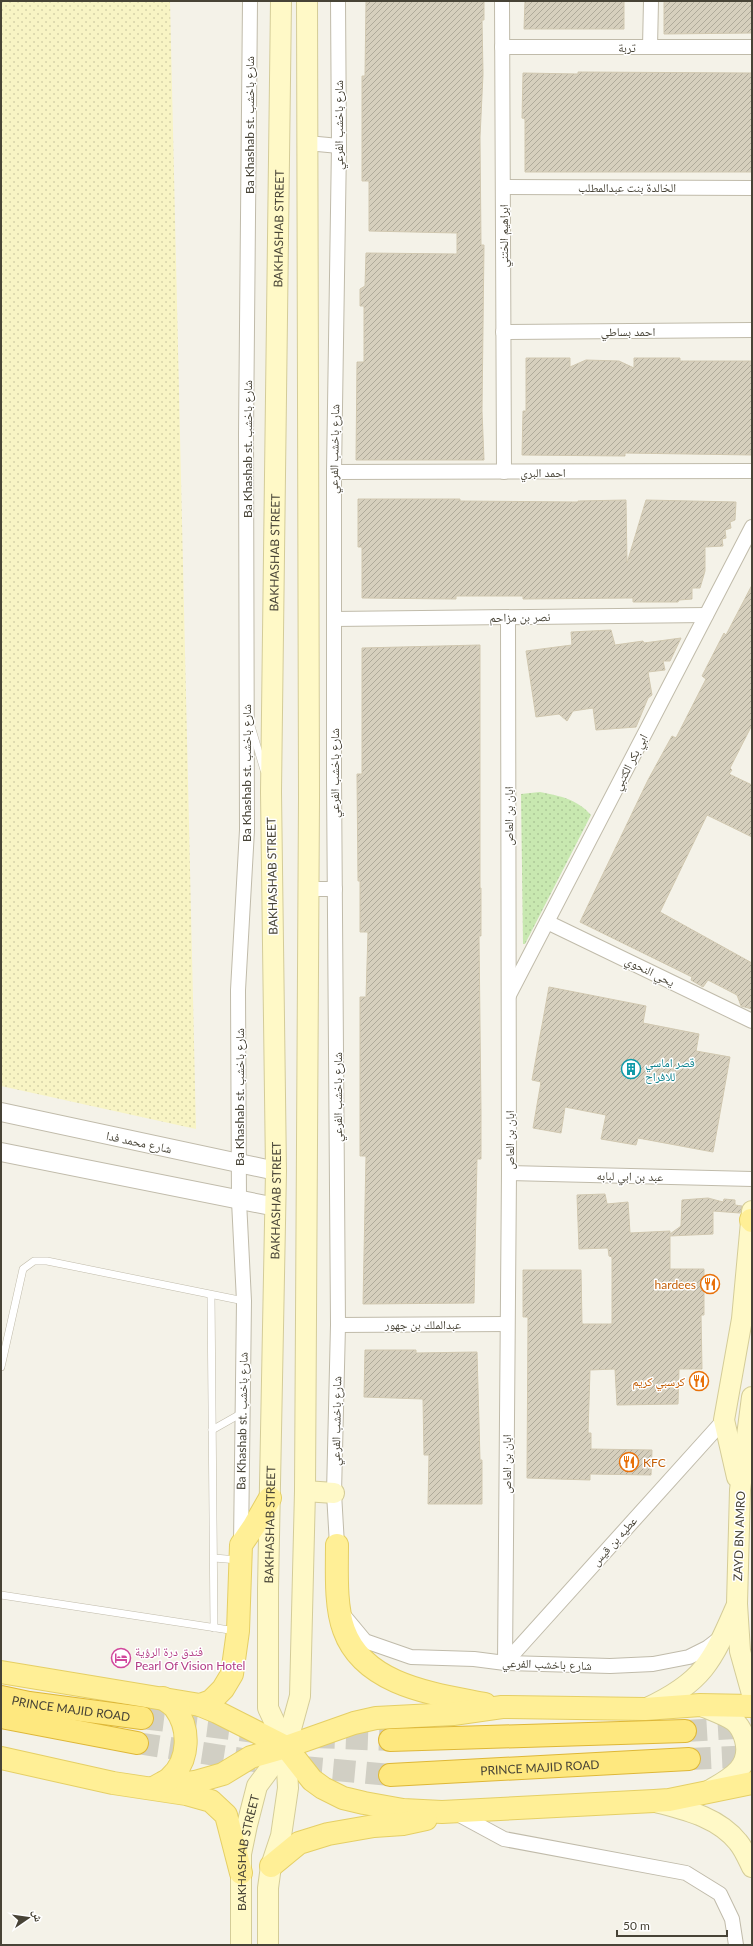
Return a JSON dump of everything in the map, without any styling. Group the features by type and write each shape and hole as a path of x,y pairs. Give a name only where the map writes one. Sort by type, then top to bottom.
{"highway":[{"name":"PRINCE MAJID ROAD","path":"1,1697 29,1703 142,1718"},
{"name":"PRINCE MAJID ROAD","path":"1,1717 137,1743"},
{"path":"390,1740 685,1731"},
{"name":"PRINCE MAJID ROAD","path":"390,1775 689,1759"}],"main road":[{"name":"BAKHASHAB STREET","path":"281,1 271,792 276,1207 270,1498 268,1708 286,1747"},
{"name":"BAKHASHAB STREET","path":"268,1945 268,1888 272,1866 281,1836 288,1788 286,1747 300,1696 305,1491 308,889 307,1"},
{"path":"740,1490 724,1420 742,1319 752,1217"},
{"name":"ZAYD BN AMRO","path":"752,1397 740,1490 737,1604 740,1651 752,1694"},
{"path":"305,1491 334,1493"},
{"path":"200,1705 212,1701 232,1674 238,1632 241,1552 270,1498"},
{"path":"337,1546 339,1602 344,1630 351,1645 360,1658 386,1676 423,1692 502,1707"},
{"path":"645,1709 667,1699 700,1675 718,1648 737,1604"},
{"path":"1,1672 200,1705 286,1747 312,1780 323,1788 343,1798 403,1810 448,1812 669,1800 752,1783"},
{"path":"153,1788 171,1778 184,1754 186,1743 186,1734 175,1708 163,1698"},
{"path":"153,1788 195,1782 223,1774 251,1757 286,1747 354,1723 376,1718 453,1714 502,1707 645,1709 700,1705 752,1706"},
{"path":"700,1705 752,1725"},
{"path":"700,1705 733,1721 742,1731 747,1749 745,1762 731,1778 706,1792"},
{"name":"BAKHASHAB STREET","path":"241,1945 241,1854 257,1786 286,1747"},
{"path":"1,1758 113,1783 153,1788 211,1801 226,1815 241,1873"},
{"path":"706,1792 752,1776"},
{"path":"654,1801 700,1814 726,1830 739,1843 752,1867"},
{"path":"272,1866 299,1843 328,1834 374,1826 422,1821 448,1812"}],"street":[{"name":"Ba Khashab st. شارع باخشب","path":"241,1552 244,1301 239,1201 238,990 247,830 246,427 250,1"},
{"name":"شارع باخشب الفرعي","path":"337,1546 334,1493 338,1325 334,472 339,146 338,1"},
{"name":"ابراهيم الختني","path":"502,1 504,472"},
{"path":"650,47 651,1"},
{"name":"تربة","path":"502,47 752,47"},
{"path":"307,143 339,146"},
{"name":"الخالدة بنت عبدالمطلب","path":"503,187 752,188"},
{"name":"احمد بساطي","path":"503,332 752,330"},
{"name":"احمد البري","path":"334,472 752,471"},
{"name":"ابي بكر الكتبي","path":"508,996 752,527"},
{"name":"نصر بن مزاحم","path":"334,619 706,615"},
{"name":"ابان بن العاص","path":"505,1663 509,1173 508,618"},
{"path":"308,889 335,889"},
{"name":"يحي النحوي","path":"547,922 752,1020"},
{"name":"شارع محمد فدا","path":"1,1112 276,1171"},
{"path":"1,1152 239,1201 276,1207"},
{"name":"عبد بن ابي لبابه","path":"509,1173 752,1179"},
{"name":"عبدالملك بن جهور","path":"338,1325 507,1324"},
{"name":"عطيه بن قيس","path":"505,1663 724,1420"},
{"name":"شارع باخشب الفرعي","path":"339,1602 344,1616 365,1640 411,1657 474,1659 505,1663 610,1666 653,1664 690,1656 707,1648 724,1635"},
{"path":"448,1812 504,1839 686,1873 720,1894 732,1919 736,1945"}],"lane":[{"path":"247,713 271,792"},
{"path":"1,1367 23,1269 34,1261 47,1261 244,1301"},
{"path":"211,1295 214,1628"},
{"path":"212,1430 242,1413"},
{"path":"214,1558 241,1552"},
{"path":"1,1595 238,1632"}],"sand":[{"path":"1,1 170,1 196,1129 1,1086"}],"green space":[{"path":"540,792 568,799 580,805 591,815 525,944 523,944 521,794"}],"building":[{"path":"366,1 484,1 484,20 482,20 483,74 480,137 481,245 484,245 482,411 484,460 356,460 357,362 364,362 364,306 360,306 360,289 365,286 366,253 457,254 457,233 369,231 369,181 362,181 362,76 365,76"},
{"path":"525,1 624,1 624,29 524,29"},
{"path":"664,1 752,1 752,33 664,34"},
{"path":"578,72 752,73 752,172 525,172 525,119 522,118 523,73 578,74"},
{"path":"526,358 570,358 570,367 586,360 619,361 634,368 634,358 680,358 680,361 752,361 752,455 625,453 625,456 522,455 523,411 526,411"},
{"path":"358,499 460,499 460,501 578,502 626,500 627,563 646,500 736,502 735,520 730,522 731,528 725,530 726,538 722,539 723,546 705,547 705,571 700,588 692,588 692,599 679,600 678,602 633,602 633,598 523,599 523,596 456,596 456,599 362,598 362,547 358,547"},
{"path":"752,585 752,725 730,768 732,770 729,774 752,785 752,837 707,815 660,912 752,963 752,1009 741,1006 737,995 708,980 703,987 691,980 692,977 580,922 648,780 672,736 676,738 706,679 702,676 724,633 726,635"},
{"path":"611,630 615,645 681,638 670,661 663,661 665,670 648,672 652,695 648,698 636,727 596,730 593,708 573,711 567,721 559,714 536,717 526,651 572,645 571,632"},
{"path":"480,645 481,936 479,936 481,1159 477,1159 474,1303 363,1304 366,1156 360,1156 360,997 366,997 368,932 360,932 360,881 358,881 357,774 362,774 362,648"},
{"name":"قصر اماسي للافراح","path":"549,987 646,1006 643,1023 699,1034 696,1051 730,1057 713,1152 638,1138 636,1145 601,1139 606,1115 565,1107 561,1133 533,1128 541,1082 532,1080"},
{"path":"605,1194 607,1204 628,1202 630,1233 670,1231 670,1234 681,1226 682,1200 708,1198 723,1202 724,1199 735,1200 735,1205 742,1206 740,1213 713,1211 713,1234 670,1236 670,1269 704,1269 704,1315 701,1315 702,1369 679,1369 678,1404 617,1405 615,1369 590,1370 588,1433 591,1433 591,1449 652,1450 651,1475 590,1474 590,1480 527,1478 528,1317 523,1317 523,1270 581,1270 582,1324 612,1324 612,1257 609,1256 608,1248 579,1249 577,1195"},
{"path":"365,1350 416,1350 416,1353 477,1352 480,1460 482,1460 482,1504 428,1504 429,1455 424,1455 423,1399 364,1397"}],"tunnel":[{"path":"142,1718 255,1732"},
{"path":"685,1731 752,1727"},
{"path":"313,1737 390,1740"},
{"path":"137,1743 281,1765 390,1775"},
{"path":"689,1759 752,1756"}],"place":[{"name":"قصر اماسي للافراح","path":"631,1069"},
{"name":"hardees","path":"710,1284"},
{"name":"كرسبي كريم","path":"699,1381"},
{"name":"KFC","path":"629,1462"},
{"name":"فندق درة الرؤية Pearl Of Vision Hotel","path":"121,1658"}]}
